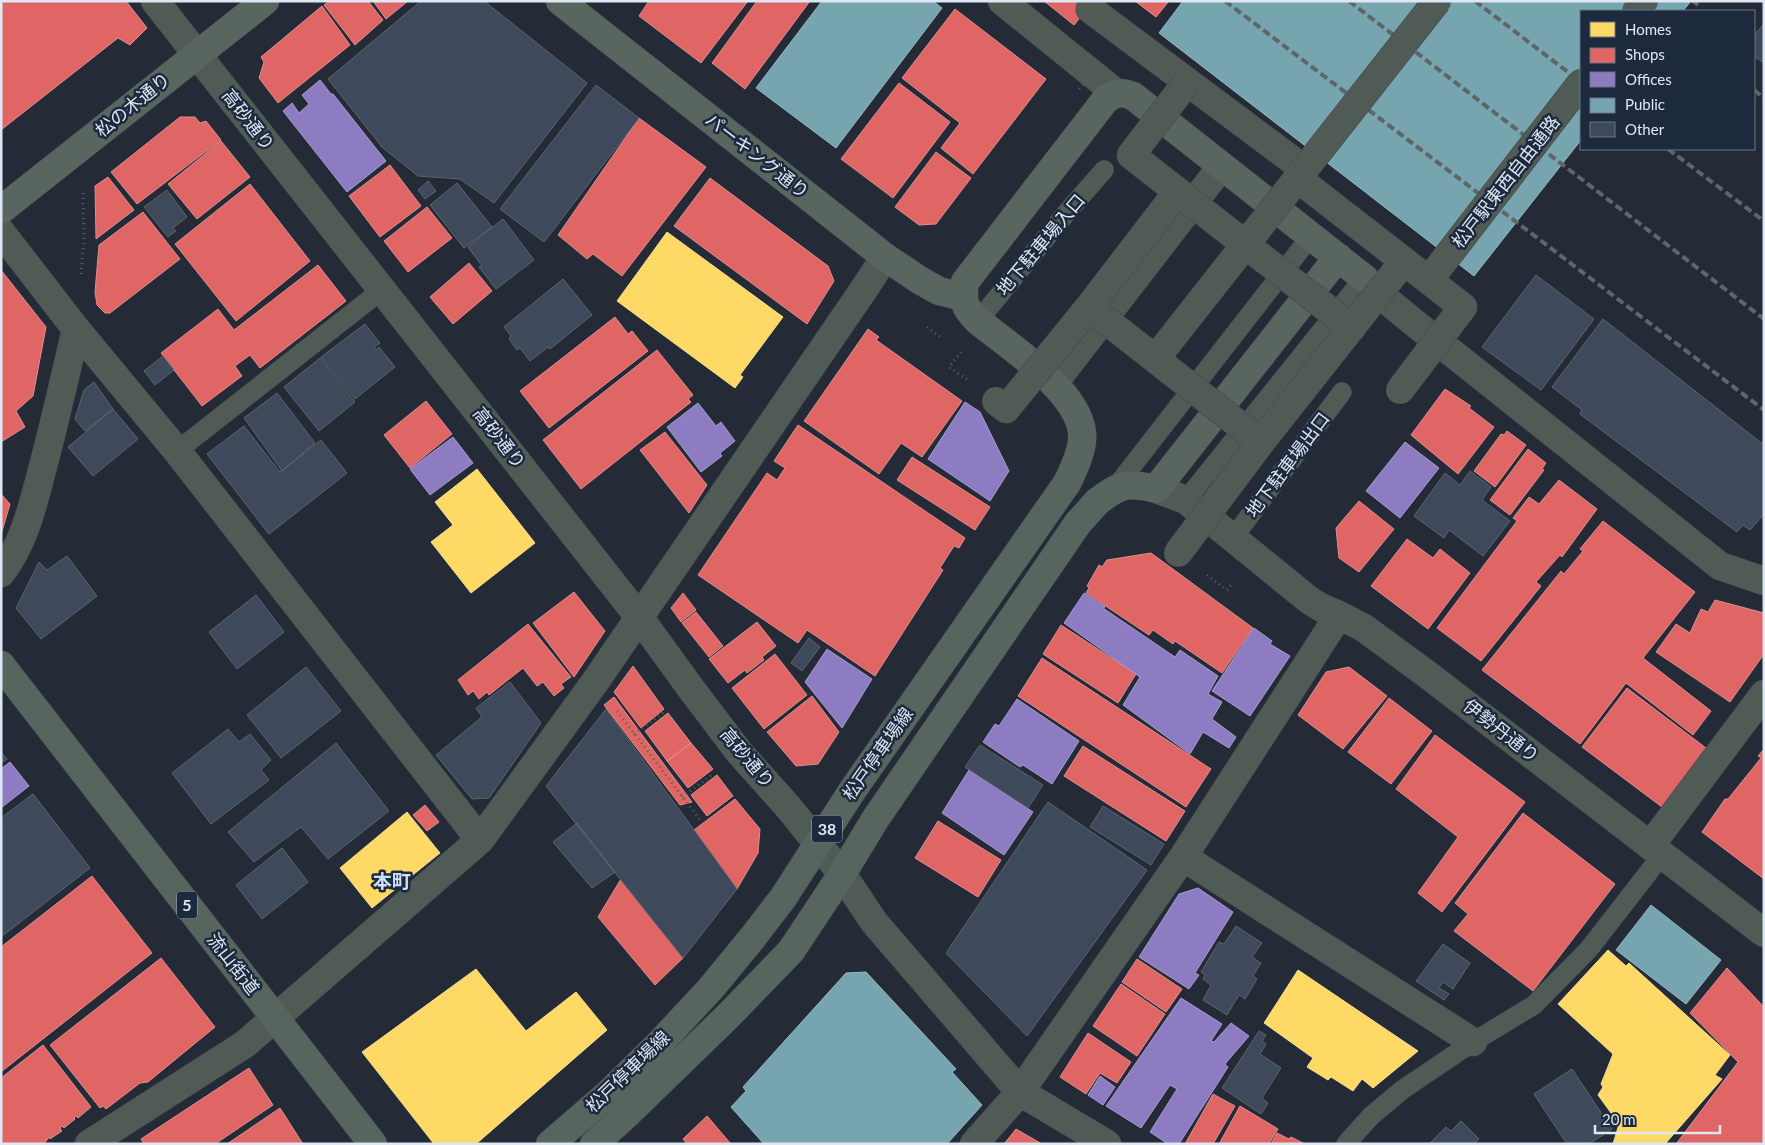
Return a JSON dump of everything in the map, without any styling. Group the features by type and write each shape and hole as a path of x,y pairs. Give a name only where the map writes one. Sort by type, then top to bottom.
{"main road":[{"name":"松戸停車場線","path":"550,1144 608,1094 660,1043 712,987 783,898 852,791 1067,483"},
{"name":"松戸停車場線","path":"594,1144 728,1016 791,951 842,874 876,818 1078,523 1106,495"},
{"name":"流山街道","path":"1,665 373,1144"}],"street":[{"name":"高砂通り","path":"155,1 639,617 739,752 818,843 842,874 874,922 1020,1092 1107,1144"},
{"name":"松の木通り","path":"1,210 265,1"},
{"name":"パーキング通り","path":"560,1 884,256 921,281 940,291 963,298"},
{"path":"1002,1 1116,93"},
{"path":"1156,358 1437,1"},
{"path":"1090,9 1187,82 1404,261 1464,307 1400,390"},
{"path":"1187,82 1131,155 1352,328"},
{"name":"松戸駅東西自由通路","path":"1429,280 1580,84"},
{"path":"1067,483 1078,460 1082,432 1074,410 1054,382 978,321 969,311 963,298 965,282 1106,100 1116,93 1125,92 1133,96 1364,278 1384,298 1412,321 1720,566 1764,581"},
{"path":"1054,382 1221,167"},
{"path":"996,401 1006,409 1089,307 1178,191"},
{"path":"1,232 76,329 177,451 480,840"},
{"path":"89,1144 245,1044 480,840 595,682 862,292 884,256"},
{"path":"1106,495 1126,485 1156,489 1338,258"},
{"path":"1178,553 1261,442 1404,261"},
{"path":"1089,307 1261,442"},
{"path":"1,573 12,559 30,515 52,434 76,329"},
{"name":"伊勢丹通り","path":"1156,489 1186,500 1310,600 1322,608 1364,628 1764,933"},
{"path":"974,1144 1020,1092 1183,857 1340,615"},
{"path":"1656,850 1764,694"},
{"path":"1183,857 1473,1042"}],"lane":[{"name":"地下駐車場入口","path":"978,321 1068,210 1104,170"},
{"path":"1106,495 1311,236"},
{"path":"1186,500 1364,278"},
{"path":"177,451 383,289"},
{"name":"地下駐車場出口","path":"1233,538 1342,392"},
{"path":"1346,1144 1372,1116 1402,1090 1473,1042 1534,1005 1589,949 1656,850"}],"path":[{"path":"1079,89 1094,70"},
{"path":"76,329 84,240 83,185"},
{"path":"949,367 961,352"},
{"path":"595,682 700,821"}],"building: Homes":[{"path":"667,232 783,317 740,375 743,377 735,388 617,301"},
{"path":"477,469 535,543 471,593 431,542 453,525 435,502"},
{"path":"407,812 440,853 372,908 340,868"},
{"path":"1608,950 1626,966 1629,963 1730,1055 1715,1075 1722,1079 1665,1144 1613,1144 1619,1124 1598,1095 1603,1087 1601,1084 1613,1054 1558,1004"},
{"path":"476,969 526,1031 576,992 607,1030 476,1144 434,1144 362,1052"},
{"path":"1298,970 1418,1051 1373,1088 1362,1079 1353,1091 1331,1077 1328,1080 1307,1067 1313,1058 1264,1023"}],"building: Shops":[{"path":"1,1 126,1 147,28 130,45 118,38 1,130"},
{"path":"330,1 368,1 383,20 355,45 324,5"},
{"path":"373,1 408,1 386,19"},
{"path":"649,1 748,1 701,63 639,16"},
{"path":"757,1 810,1 745,89 712,63"},
{"path":"1044,1 1093,1 1074,25"},
{"path":"1135,1 1169,1 1156,17"},
{"path":"322,6 350,45 278,103 259,78 264,62 261,57"},
{"path":"955,9 1046,79 973,174 941,148 960,123 902,78"},
{"path":"899,83 950,122 893,198 841,159"},
{"path":"180,117 195,117 200,123 206,121 221,140 137,204 111,172"},
{"path":"639,118 706,167 622,276 593,254 587,259 558,235"},
{"path":"221,141 250,177 197,219 168,184"},
{"path":"936,152 971,178 936,224 919,225 895,207"},
{"path":"390,165 421,206 380,237 349,196"},
{"path":"108,177 134,210 96,239 95,186"},
{"path":"710,178 828,266 834,281 807,324 674,226"},
{"path":"250,184 310,261 236,321 175,244"},
{"path":"427,207 452,238 408,272 384,241"},
{"path":"143,212 180,259 110,313 105,313 97,305 95,292 99,245"},
{"path":"469,263 492,291 453,324 430,297"},
{"path":"318,265 346,301 260,368 250,355 235,366 242,376 202,406 161,353 218,309 234,330"},
{"path":"1,270 46,327 33,396 16,411 25,427 1,442"},
{"path":"615,317 628,334 632,331 648,351 549,428 520,391"},
{"path":"868,329 879,337 876,340 962,401 922,457 901,443 879,474 804,421"},
{"path":"657,350 693,395 688,399 691,402 581,489 543,440"},
{"path":"1445,389 1471,406 1469,408 1494,427 1458,474 1411,435"},
{"path":"426,401 452,434 410,468 384,435"},
{"path":"798,425 965,538 959,548 954,546 940,568 943,570 875,676 807,630 798,643 698,575 767,473 777,480 785,468 774,461"},
{"path":"1507,431 1526,445 1495,487 1474,471 1501,434 1504,435"},
{"path":"665,432 707,485 689,513 640,450"},
{"path":"1528,449 1546,463 1542,469 1544,470 1510,515 1490,500"},
{"path":"912,457 990,507 975,530 897,480"},
{"path":"1559,480 1597,509 1562,557 1560,555 1536,582 1541,586 1481,661 1437,628 1517,521 1513,518 1529,497 1539,504"},
{"path":"1,494 10,504 1,535"},
{"path":"1359,501 1394,529 1359,572 1339,558 1336,528"},
{"path":"1603,521 1695,592 1643,658 1711,711 1693,735 1626,683 1580,744 1482,670 1561,571 1564,574 1583,551 1580,549"},
{"path":"1407,539 1433,558 1440,549 1470,573 1428,629 1371,586"},
{"path":"1151,553 1253,628 1222,673 1175,641 1173,644 1153,630 1149,635 1086,593 1089,588 1087,586 1099,565 1102,567 1107,560"},
{"path":"574,592 605,631 574,677 533,623"},
{"path":"683,593 696,610 681,622 671,608"},
{"path":"1715,600 1764,613 1764,654 1730,702 1656,652 1676,624 1690,633 1701,609 1708,612"},
{"path":"696,612 723,646 709,657 682,623"},
{"path":"757,622 776,646 762,657 764,660 747,673 745,670 728,683 709,659"},
{"path":"528,624 571,677 561,684 564,688 554,696 543,682 537,686 523,668 489,695 487,692 479,699 473,691 468,695 458,680"},
{"path":"1061,625 1136,674 1118,703 1043,654"},
{"path":"775,654 807,695 764,729 732,688"},
{"path":"1042,658 1211,769 1186,807 1018,696"},
{"path":"633,666 664,709 641,728 614,692"},
{"path":"1349,667 1387,696 1343,749 1298,715 1326,672"},
{"path":"1627,688 1706,748 1662,807 1582,747"},
{"path":"812,696 839,732 818,764 796,766 767,732"},
{"path":"614,697 692,802 680,805 604,705"},
{"path":"1389,698 1432,731 1391,784 1348,752"},
{"path":"668,713 691,743 667,761 645,731"},
{"path":"1435,735 1525,802 1442,912 1418,893 1458,837 1396,789"},
{"path":"691,743 713,769 688,788 667,761"},
{"path":"1083,746 1185,811 1166,841 1064,776"},
{"path":"1764,749 1764,879 1702,832 1725,799 1728,799 1761,758 1758,756"},
{"path":"717,775 733,796 707,816 691,795"},
{"path":"735,799 760,829 758,853 737,889 694,830"},
{"path":"425,805 439,822 427,831 413,815"},
{"path":"1523,813 1615,884 1533,991 1454,931 1468,914 1455,903"},
{"path":"938,821 1001,860 978,897 915,858"},
{"path":"92,876 152,953 1,1072 1,947"},
{"path":"621,879 683,958 655,985 598,917"},
{"path":"161,958 215,1027 148,1082 140,1083 106,1109 103,1106 100,1108 50,1045"},
{"path":"1137,959 1182,989 1166,1012 1122,982"},
{"path":"1727,968 1764,1007 1764,1144 1676,1144 1738,1062 1690,1013"},
{"path":"1121,984 1165,1014 1137,1056 1093,1026"},
{"path":"1088,1033 1131,1062 1117,1083 1100,1073 1086,1094 1060,1077"},
{"path":"43,1045 91,1107 78,1118 76,1116 64,1128 62,1126 60,1128 62,1131 50,1139 49,1137 44,1144 1,1144 1,1078"},
{"path":"249,1068 273,1105 215,1144 144,1144 141,1139"},
{"path":"1213,1094 1235,1106 1213,1144 1185,1144"},
{"path":"1240,1106 1278,1129 1269,1144 1219,1144"},
{"path":"280,1108 303,1144 227,1144"},
{"path":"707,1116 731,1144 687,1144 683,1139"},
{"path":"1016,1129 1042,1144 1004,1144"},
{"path":"1277,1133 1289,1139 1291,1137 1305,1144 1271,1144"}],"building: Offices":[{"path":"320,80 386,161 347,192 283,111 292,103 299,113 309,104 302,95"},
{"path":"965,402 980,412 1009,471 990,501 928,459"},
{"path":"698,403 716,426 721,422 735,441 720,453 722,456 701,472 667,427"},
{"path":"453,437 473,463 430,495 410,469"},
{"path":"1405,442 1439,468 1400,518 1366,491"},
{"path":"1084,593 1175,657 1180,650 1218,676 1208,694 1222,702 1212,719 1236,737 1229,748 1203,732 1190,754 1123,705 1140,677 1064,623"},
{"path":"1254,628 1272,641 1270,644 1290,656 1250,716 1212,691"},
{"path":"827,649 872,679 842,728 805,682"},
{"path":"1017,699 1079,741 1052,784 1023,765 1020,767 983,742 995,724 999,726"},
{"path":"10,762 29,786 1,808 1,769"},
{"path":"969,770 1033,812 1004,855 942,813"},
{"path":"1198,888 1233,912 1195,973 1199,975 1189,989 1139,957 1179,894"},
{"path":"1181,998 1222,1024 1211,1041 1214,1042 1231,1023 1249,1036 1225,1064 1228,1067 1179,1144 1168,1144 1150,1132 1177,1089 1170,1085 1141,1128 1106,1106"},
{"path":"1100,1076 1115,1087 1103,1105 1088,1095"}],"building: Public":[{"path":"822,1 933,1 942,8 836,148 756,88"},
{"path":"1183,1 1691,1 1684,10 1580,10 1580,141 1474,276 1159,33"},
{"path":"1651,905 1721,960 1686,1004 1616,950"},
{"path":"866,972 956,1069 952,1072 982,1105 947,1144 764,1144 731,1107 746,1091 743,1087 846,973"}],"building: Other":[{"path":"421,1 484,1 587,83 494,203 460,179 418,176 382,147 328,79"},
{"path":"1764,24 1764,63 1755,57 1755,34"},
{"path":"596,85 639,118 544,242 500,209"},
{"path":"428,181 436,191 425,199 418,190"},
{"path":"457,183 492,227 464,248 430,205"},
{"path":"167,190 187,217 173,228 176,231 168,237 144,207"},
{"path":"503,219 534,260 496,289 479,267 482,266 468,247"},
{"path":"1536,275 1594,319 1541,390 1482,347"},
{"path":"563,279 592,315 550,349 548,347 530,361 520,348 517,350 509,339 511,336 504,327"},
{"path":"1603,319 1764,445 1764,514 1750,530 1743,525 1737,532 1580,414 1582,410 1552,387"},
{"path":"365,324 380,343 374,347 376,350 379,347 395,367 355,399 321,357"},
{"path":"163,356 174,370 155,385 144,371"},
{"path":"320,358 355,402 319,431 284,387"},
{"path":"94,382 113,409 85,431 75,419 84,390"},
{"path":"277,393 315,443 282,471 244,418"},
{"path":"113,409 138,439 93,476 68,447"},
{"path":"244,426 280,472 321,440 347,473 269,534 207,454"},
{"path":"1470,471 1491,487 1482,500 1510,521 1483,556 1449,530 1444,538 1414,516 1445,473 1460,485"},
{"path":"67,556 97,596 41,639 16,608 39,562 47,570"},
{"path":"256,595 284,632 237,669 209,632"},
{"path":"809,638 820,647 802,671 791,663"},
{"path":"306,667 341,711 281,758 247,715"},
{"path":"510,682 541,723 489,798 472,799 436,755 482,717 476,708"},
{"path":"606,709 737,889 683,958 546,786"},
{"path":"228,729 239,742 250,734 271,760 261,770 269,780 211,824 172,773"},
{"path":"336,743 389,811 328,859 301,827 254,862 228,832"},
{"path":"980,745 1043,785 1028,808 965,767"},
{"path":"1,752 7,759 1,763"},
{"path":"33,794 90,868 1,937 1,818"},
{"path":"1048,802 1147,870 1027,1036 946,953"},
{"path":"1103,806 1164,844 1151,865 1090,827"},
{"path":"577,823 615,872 592,888 553,842"},
{"path":"282,848 308,882 262,919 236,885"},
{"path":"1236,926 1262,943 1252,957 1261,963 1253,976 1257,979 1245,999 1239,995 1227,1015 1203,1000 1211,985 1203,979 1205,975 1201,972 1219,942 1224,944"},
{"path":"1443,944 1470,963 1453,989 1443,982 1439,988 1449,994 1444,1000 1416,981"},
{"path":"1259,1031 1266,1035 1262,1041 1266,1044 1260,1054 1281,1068 1262,1098 1268,1103 1261,1114 1222,1088"},
{"path":"1572,1069 1612,1129 1589,1144 1567,1144 1534,1094"},
{"path":"1461,1121 1479,1139 1474,1144 1429,1144 1446,1127 1451,1131"}],"railway":[{"path":"1225,1 1764,410"},
{"path":"1349,1 1764,319"},
{"path":"1475,1 1580,81"},
{"path":"1636,1 1649,10"},
{"path":"1693,1 1698,5"},
{"path":"1755,91 1764,98"},
{"path":"1669,150 1764,221"}],"district":[{"name":"本町","path":"392,881"}]}
